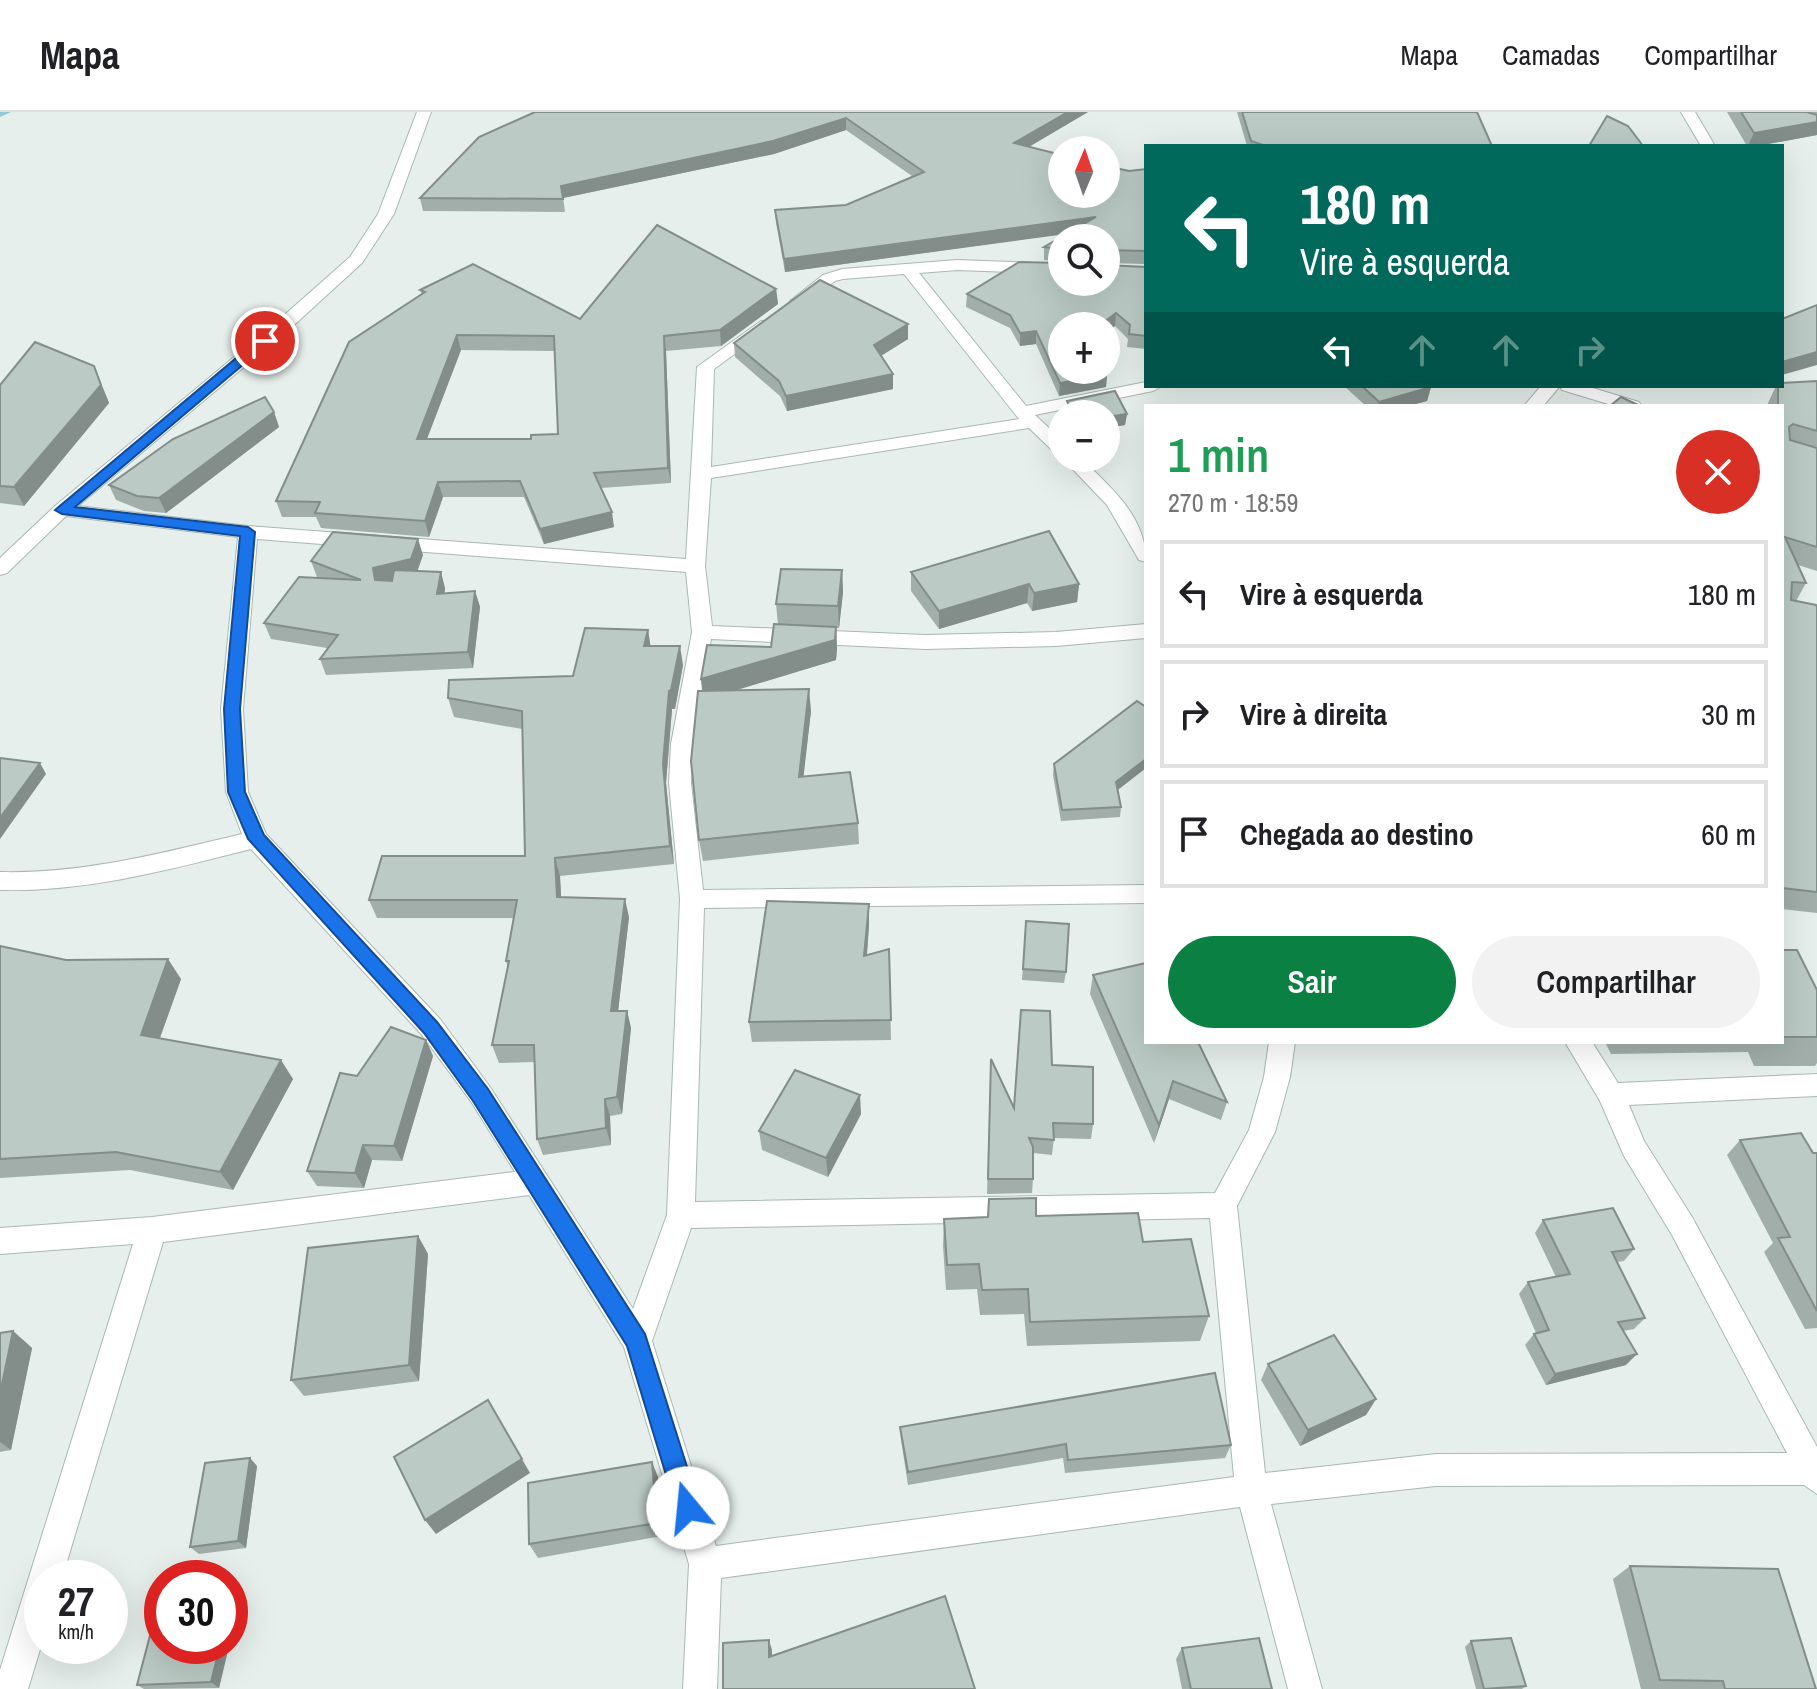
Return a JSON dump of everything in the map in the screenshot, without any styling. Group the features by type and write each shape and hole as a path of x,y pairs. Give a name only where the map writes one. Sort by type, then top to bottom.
{"street":[{"path":"0,569 62,510 287,322 356,260 386,214 424,112"},
{"path":"1688,112 1707,144"},
{"path":"637,1341 681,1215 692,899 680,783 682,744 702,632 695,566 706,367 829,278 957,265 1048,268"},
{"path":"908,269 1028,417 1048,436"},
{"path":"702,474 1028,417 1145,388"},
{"path":"1535,404 1549,388"},
{"path":"1574,388 1626,404"},
{"path":"1085,472 1115,502 1144,553"},
{"path":"62,510 248,532 695,566"},
{"path":"248,532 232,709 237,792 256,839 431,1027 481,1095 637,1341 705,1564 700,1689"},
{"path":"702,632 925,642 1056,639 1144,631"},
{"path":"0,881 30,883 92,878 256,839"},
{"path":"692,899 1144,894"},
{"path":"1282,1044 1277,1077 1262,1132 1223,1205 1251,1490 1305,1689"},
{"path":"705,1564 1251,1490 1436,1470 1814,1474 1682,1226 1634,1148 1611,1095 1579,1044"},
{"path":"1611,1095 1817,1085"},
{"path":"0,1241 152,1230 535,1182"},
{"path":"681,1215 1223,1205"},
{"path":"51,1560 152,1230"},
{"path":"11,1689 24,1647"}],"building":[{"path":"535,112 1068,112 1014,143 1048,152 1048,208 1120,208 1120,169 1144,169 1144,251 1120,250 1120,224 1084,224 1096,217 784,259 775,210 846,205 924,172 846,118 773,141 561,186 563,199 420,198 479,137"},
{"path":"1242,112 1477,112 1491,144 1260,144 1251,141"},
{"path":"1741,112 1807,112 1817,115 1817,122 1754,133"},
{"path":"1607,116 1628,126 1642,144 1590,144"},
{"path":"657,225 776,289 720,330 664,336 668,468 594,473 612,512 540,529 520,481 438,482 425,521 315,513 320,502 276,501 349,342 425,292 420,290 473,264 580,319","holes":["457,335 554,336 558,434 531,435 531,439 417,439"]},
{"path":"1019,262 1048,263 1048,296 1120,296 1120,266 1144,267 1144,336 1129,334 1130,325 1120,316 1120,312 1048,312 1048,357 1036,331 1020,333 1010,315 967,294"},
{"path":"820,280 908,324 874,345 893,374 786,396 779,381 734,343"},
{"path":"1817,305 1817,352 1784,361 1784,318"},
{"path":"35,342 94,366 101,385 14,487 0,486 0,385"},
{"path":"1817,381 1817,431 1793,424 1789,427 1790,440 1817,448 1817,547 1785,537 1806,583 1792,582 1791,600 1817,607 1817,892 1784,888 1784,404 1778,404 1778,388 1784,388 1784,383"},
{"path":"1364,388 1428,388 1379,402"},
{"path":"1115,391 1120,400 1072,400"},
{"path":"265,397 274,412 159,498 137,496 109,485 173,439"},
{"path":"1621,397 1636,404 1612,404"},
{"path":"1120,401 1127,414 1120,415"},
{"path":"1049,531 1079,584 1034,593 1029,584 939,611 911,572"},
{"path":"333,532 418,539 411,559 373,568 375,580 392,581 394,570 441,572 437,594 475,591 468,652 320,659 338,635 264,623 299,577 361,580 311,561"},
{"path":"781,569 842,570 838,606 776,604"},
{"path":"774,624 836,627 835,640 701,679 707,645 771,647"},
{"path":"585,628 648,630 644,646 680,646 669,691 663,764 670,846 555,858 557,897 625,899 611,1011 627,1011 617,1097 605,1099 606,1128 537,1139 534,1045 492,1045 509,961 506,961 517,900 369,900 382,856 525,856 522,711 448,698 449,680 573,676"},
{"path":"809,689 799,777 850,772 858,823 699,840 691,761 698,691"},
{"path":"1137,701 1144,706 1144,761 1116,782 1121,807 1062,810 1054,764"},
{"path":"0,758 40,763 0,818"},
{"path":"767,901 869,904 864,956 889,949 891,1020 749,1022"},
{"path":"1026,921 1069,924 1066,972 1023,969"},
{"path":"0,946 66,960 168,959 141,1035 281,1060 220,1172 116,1152 0,1159"},
{"path":"1784,950 1797,950 1817,990 1817,1037 1784,1037"},
{"path":"1144,963 1144,1044 1199,1044 1227,1102 1173,1081 1159,1125 1093,975"},
{"path":"1021,1010 1050,1011 1052,1065 1093,1067 1093,1124 1053,1123 1054,1140 1029,1138 1033,1147 1033,1179 988,1179 991,1059 1014,1108"},
{"path":"391,1027 426,1040 394,1146 363,1145 355,1173 307,1171 340,1073 357,1076"},
{"path":"795,1070 860,1095 826,1158 759,1131"},
{"path":"1801,1133 1813,1153 1817,1153 1817,1311 1778,1238 1790,1237 1740,1140"},
{"path":"1036,1198 1036,1216 1138,1213 1143,1242 1191,1239 1209,1316 1030,1322 1028,1289 982,1290 979,1264 947,1265 944,1219 988,1217 989,1199"},
{"path":"1613,1208 1634,1249 1612,1252 1645,1318 1618,1322 1637,1354 1555,1374 1534,1334 1549,1330 1528,1282 1570,1274 1543,1220"},
{"path":"418,1236 409,1365 291,1380 308,1248"},
{"path":"13,1331 0,1394 0,1333"},
{"path":"1334,1335 1376,1399 1308,1430 1268,1364"},
{"path":"1215,1373 1231,1445 1068,1460 1066,1444 908,1472 900,1427"},
{"path":"488,1400 522,1459 425,1520 394,1457"},
{"path":"250,1458 238,1541 190,1547 205,1463"},
{"path":"652,1462 657,1523 529,1544 528,1483"},
{"path":"1630,1566 1778,1569 1816,1689 1725,1689 1723,1681 1660,1680"},
{"path":"945,1596 975,1689 723,1689 723,1643 769,1640 769,1657"},
{"path":"1259,1638 1272,1689 1191,1689 1182,1648"},
{"path":"1511,1638 1526,1686 1484,1689 1471,1641"},
{"path":"144,1658 144,1664 216,1664 211,1682 137,1685"}],"waterway":[{"path":"0,114 6,112"}],"route":[{"path":"265,341 62,510 248,532 232,709 237,792 256,839 431,1027 481,1095 637,1341 688,1508"}]}
